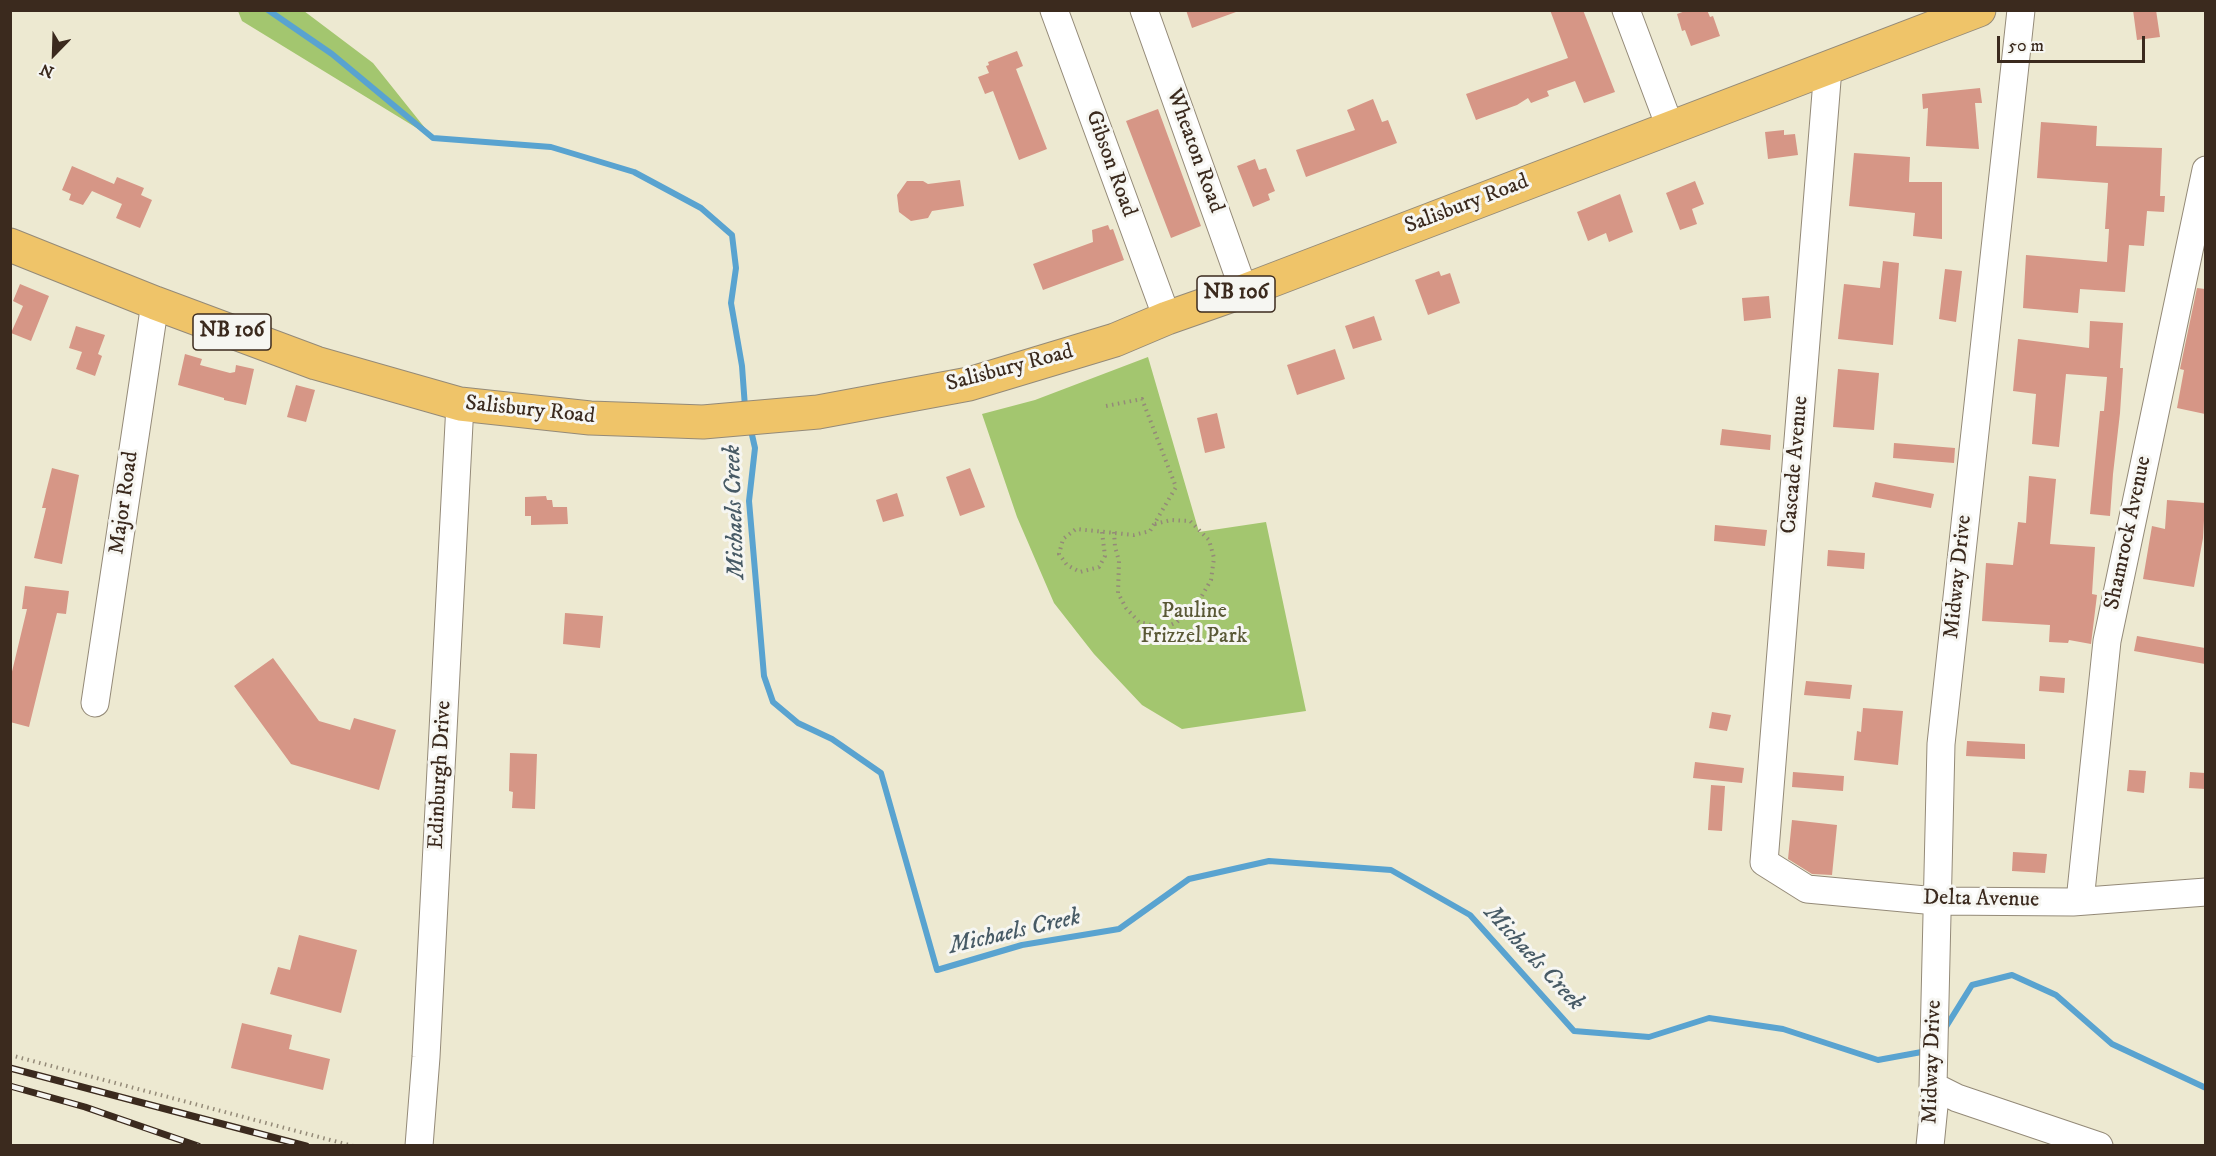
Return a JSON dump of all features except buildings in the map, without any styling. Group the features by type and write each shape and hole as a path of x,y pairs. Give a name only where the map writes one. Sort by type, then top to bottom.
{"main road":[{"name":"Salisbury Road","path":"10,245 155,303 316,363 460,404 590,418 703,422 818,412 969,384 1115,340 1167,318 1244,291 1979,10"}],"street":[{"name":"Gibson Road","path":"1054,10 1167,318"},
{"name":"Wheaton Road","path":"1144,10 1244,291"},
{"path":"1626,10 1670,127"},
{"name":"Midway Drive","path":"1930,1146 1935,1096 1933,1086 1936,902 1941,744 2021,10"},
{"name":"Cascade Avenue","path":"1764,862 1828,68"},
{"name":"Shamrock Avenue","path":"2080,901 2107,641 2205,170"},
{"name":"Major Road","path":"95,703 155,303"},
{"name":"Edinburgh Drive","path":"419,1146 427,1045 460,404"},
{"name":"Delta Avenue","path":"1764,862 1807,889 1936,902 2080,901 2205,892"},
{"path":"1933,1086 1957,1098 2099,1146"}],"path":[{"path":"1102,532 1105,556 1099,567 1080,572 1067,565 1059,554 1063,539 1076,529 1134,535 1150,531 1176,487 1142,399 1106,406"},
{"path":"1114,532 1119,561 1118,593 1126,608 1139,622 1164,628 1177,622 1200,599 1211,580 1214,558 1209,540 1190,521 1172,520 1155,524"},
{"path":"10,1055 353,1146"}],"green space":[{"path":"238,11 304,11 373,63 433,138 242,21"},
{"name":"Pauline Frizzel Park","path":"1148,357 1199,532 1266,522 1306,711 1182,729 1142,705 1094,654 1054,603 1017,517 982,414 1035,400"}],"waterway":[{"name":"Michaels Creek","path":"268,10 332,54 433,138 551,147 634,172 701,208 732,235 736,268 731,303 742,366 745,407"},
{"name":"Michaels Creek","path":"750,426 755,448 749,501 764,676 773,702 798,723 832,739 881,773 937,970 1022,945 1119,929 1189,879 1269,861 1391,870 1470,915 1574,1031 1649,1037 1709,1018 1783,1029 1878,1060 1927,1051"},
{"name":"Michaels Creek","path":"1944,1030 1972,985 2012,975 2056,995 2112,1044 2206,1088"}],"railway":[{"path":"10,1068 306,1146"},
{"path":"10,1086 85,1107 198,1146"}]}
